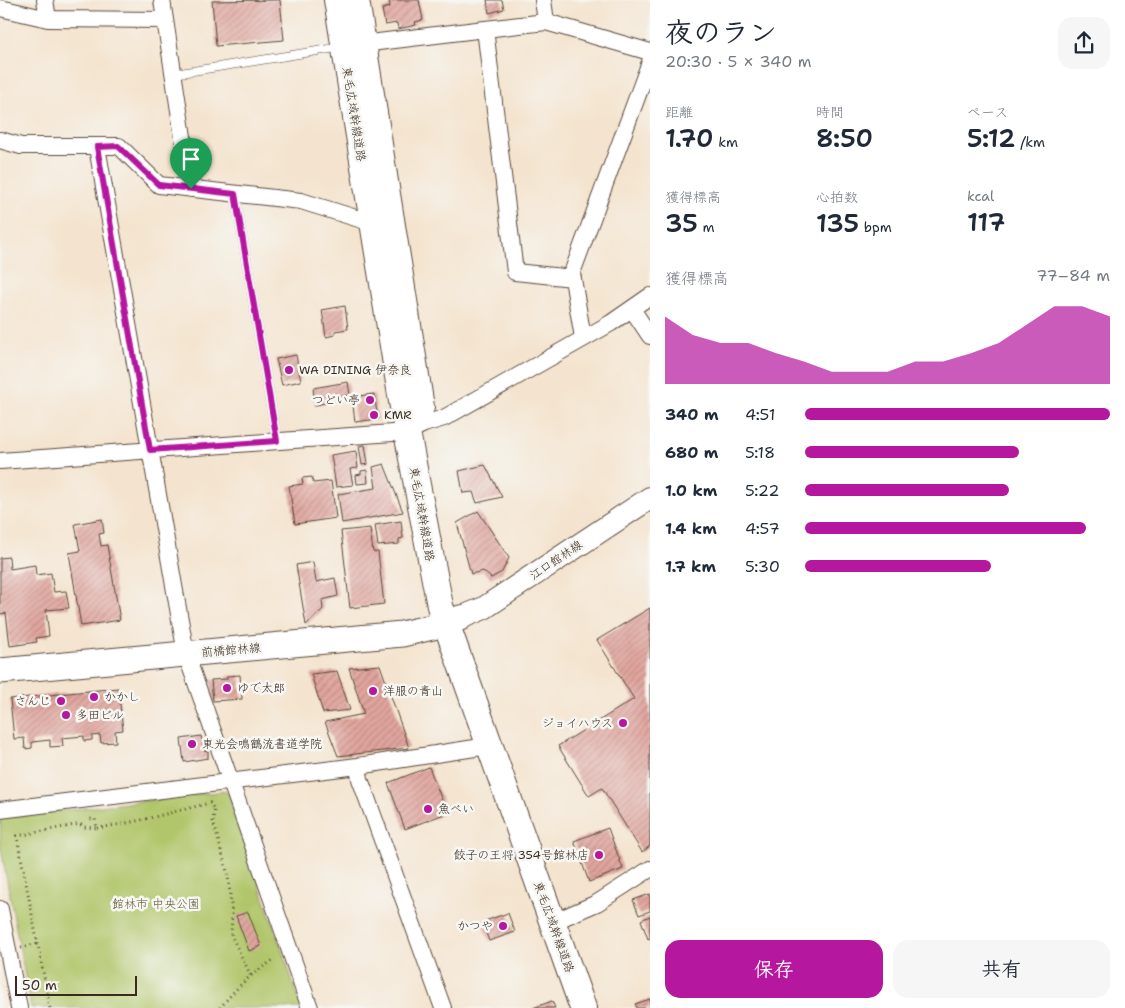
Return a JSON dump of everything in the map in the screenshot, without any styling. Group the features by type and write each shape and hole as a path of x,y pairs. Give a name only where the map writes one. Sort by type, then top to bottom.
{"highway":[{"name":"東毛広域幹線道路","path":"336,0 353,46 415,428 435,587 453,621 560,919 583,1008"},
{"name":"東毛広域幹線道路","path":"356,0 353,46 372,223 415,428"},
{"name":"東毛広域幹線道路","path":"453,621 488,746 560,919 600,1008"}],"main road":[{"name":"江口館林線","path":"453,621 484,608 650,498"},
{"name":"前橋館林線","path":"0,671 402,634 453,621"}],"street":[{"path":"45,0 48,19"},
{"path":"162,0 191,189"},
{"path":"543,0 546,22"},
{"path":"0,8 48,19 165,20"},
{"path":"353,46 546,22 650,52"},
{"path":"485,29 515,272 573,278"},
{"path":"583,338 572,273 650,62"},
{"path":"0,140 21,146 118,146 159,185 301,201 372,223"},
{"path":"97,147 186,654 310,1008"},
{"path":"0,461 277,441 415,428 444,418 632,309 650,296"},
{"path":"632,309 650,336"},
{"path":"0,810 358,766 488,746"},
{"path":"358,766 360,779 443,1008"},
{"path":"560,919 597,903 650,869"},
{"path":"0,909 2,929 19,1008"}],"lane":[{"path":"174,74 353,46"},
{"path":"235,194 277,441"}],"path":[{"path":"50,1008 17,836 80,824 84,827 97,828 129,824 161,814 210,804 214,809 213,821 228,875 232,914 231,935 251,976"},
{"path":"90,819 95,819 97,828"},
{"path":"27,947 38,944"},
{"path":"220,1008 231,994 259,969 283,956"}],"green space":[{"name":"館林市 中央公園","path":"227,791 302,1008 31,1008 0,844 1,818"}],"building":[{"path":"280,0 284,40 216,46 212,1"},
{"path":"389,0 419,0 423,20 415,22 416,25 398,29 397,23 385,25 382,9 390,7"},
{"path":"487,0 502,0 504,9 489,13"},
{"path":"345,306 348,329 335,331 335,335 326,337 322,310"},
{"name":"WA DINING 伊奈良","path":"296,355 301,381 282,385 276,359"},
{"path":"348,382 350,395 331,398 331,402 315,405 313,388"},
{"path":"374,394 378,419 355,422 352,397"},
{"path":"365,445 368,464 362,465 359,446"},
{"path":"356,451 358,468 350,469 353,485 336,487 331,455"},
{"path":"384,464 403,512 342,523 338,494 376,488 373,467"},
{"path":"485,465 502,497 477,503 473,492 463,493 459,471"},
{"path":"367,470 368,483 357,484 356,475 361,474 361,471"},
{"path":"312,477 313,483 331,481 336,518 295,524 289,486 303,484 302,478"},
{"path":"478,511 509,558 502,572 491,578 483,571 471,574 457,523"},
{"path":"102,519 104,533 99,534 101,546 107,545 120,620 81,626 69,553 80,551 75,524"},
{"path":"401,521 403,538 399,539 399,544 378,546 375,525"},
{"path":"370,528 373,552 378,552 384,604 350,608 341,531"},
{"path":"9,557 10,569 35,565 36,575 51,573 54,592 66,591 69,608 46,610 49,636 36,638 37,642 10,646 6,613 0,614 0,558"},
{"path":"313,562 316,582 335,578 338,596 322,600 323,609 306,625 296,565"},
{"name":"ジョイハウス","path":"650,608 650,846 642,852 602,788 589,796 558,746 634,699 597,640"},
{"name":"洋服の青山","path":"380,665 409,748 338,756 325,722 364,714 349,668"},
{"path":"337,671 350,710 323,713 311,674"},
{"path":"240,675 242,699 213,701 211,680 227,679 227,676"},
{"name":"多田ビル","path":"118,688 123,730 115,731 116,742 101,743 100,735 92,736 92,740 84,741 84,736 62,738 63,746 50,747 50,740 32,742 32,748 25,749 24,738 14,739 10,699"},
{"name":"東光会鳴鶴流書道学院","path":"201,736 204,750 208,751 208,758 184,762 181,739"},
{"path":"429,767 447,813 405,829 388,783"},
{"name":"餃子の王将 354号館林店","path":"608,828 623,869 589,882 574,841"},
{"path":"650,894 650,911 639,915 633,900"},
{"path":"248,912 261,946 249,951 236,916"},
{"path":"508,913 515,932 489,941 482,922"},
{"path":"650,916 650,938 648,939 641,920"},
{"path":"650,999 650,1008 637,1008 635,1004"},
{"path":"552,1001 555,1008 533,1008"}],"place":[{"name":"WA DINING 伊奈良","path":"289,370"},
{"name":"つどい亭","path":"370,400"},
{"name":"KMR","path":"374,415"},
{"name":"ゆで太郎","path":"227,688"},
{"name":"洋服の青山","path":"373,691"},
{"name":"かかし","path":"94,697"},
{"name":"さんじ","path":"61,701"},
{"name":"多田ビル","path":"66,715"},
{"name":"ジョイハウス","path":"623,723"},
{"name":"東光会鳴鶴流書道学院","path":"192,744"},
{"name":"魚べい","path":"428,809"},
{"name":"餃子の王将 354号館林店","path":"599,855"},
{"name":"かつや","path":"503,926"}],"route":[{"path":"118,146 159,185 191,189 235,194 277,441 150,450 97,147 118,146"}]}
